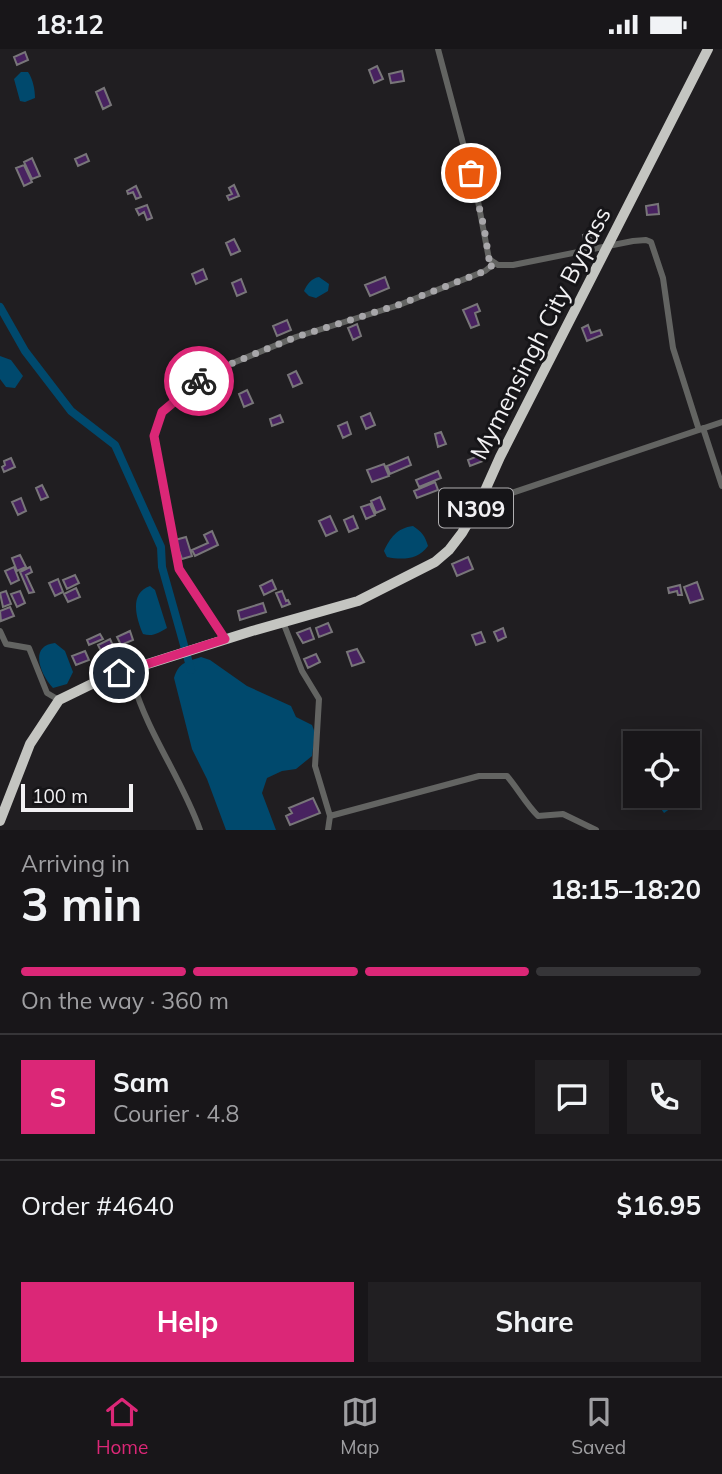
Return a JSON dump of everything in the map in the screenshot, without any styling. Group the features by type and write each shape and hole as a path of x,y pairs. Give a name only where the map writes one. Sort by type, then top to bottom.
{"highway":[{"name":"Mymensingh City Bypass","path":"59,700 100,680 138,667 358,601 435,562 449,550 479,504 500,457 708,49"},
{"path":"0,821 30,744 59,700"}],"street":[{"path":"438,49 477,196 489,259 498,265 513,265 607,246 646,240 651,242 663,278 673,348 722,486"},
{"path":"225,639 179,569 154,436 162,412 192,385 223,367 296,337 398,305 485,271 495,263"},
{"path":"479,504 722,422"},
{"path":"283,622 302,671 319,699 315,765 330,816 328,830"},
{"path":"0,631 6,644 29,648 47,693 59,700"},
{"path":"100,680 113,685 133,682 200,830"},
{"path":"330,816 493,774 507,776 521,792 529,808 538,816 563,814 596,830"}],"water":[{"path":"21,72 28,72 35,92 35,98 25,102 20,101 14,79"},
{"path":"319,277 329,284 328,291 316,298 309,296 304,291 305,288"},
{"path":"0,356 11,360 23,376 15,388 6,387 0,379"},
{"path":"413,526 426,539 428,546 424,551 409,558 387,557 384,551 392,538 398,531"},
{"path":"150,586 155,590 167,628 150,635 143,634 136,607 139,594"},
{"path":"55,643 65,651 73,672 67,684 53,688 41,669 39,655 47,645"},
{"path":"201,657 210,660 247,686 291,706 296,717 312,725 315,733 312,756 296,769 282,771 267,778 262,793 276,830 226,830 207,779 192,749 174,678 181,666"}],"building":[{"path":"25,52 28,60 17,65 14,57"},
{"path":"377,66 383,79 374,83 369,70"},
{"path":"402,71 404,81 391,83 389,74"},
{"path":"104,88 111,105 103,109 96,92"},
{"path":"86,154 89,161 78,166 75,159"},
{"path":"32,158 40,176 32,179 24,162"},
{"path":"24,165 32,182 24,186 16,168"},
{"path":"234,185 239,196 229,200 227,196 232,194 229,188"},
{"path":"136,186 141,197 136,199 133,192 128,194 127,191"},
{"path":"658,204 659,214 647,215 646,206"},
{"path":"147,205 152,218 147,220 144,212 139,215 136,209"},
{"path":"589,233 593,243 585,245 583,235"},
{"path":"234,239 240,251 231,255 226,243"},
{"path":"203,269 207,279 196,284 192,274"},
{"path":"385,277 389,288 370,296 365,285"},
{"path":"241,279 246,292 237,296 232,283"},
{"path":"477,304 480,311 475,313 479,325 471,328 463,310"},
{"path":"287,320 291,330 277,336 273,326"},
{"path":"357,324 361,336 353,340 348,328"},
{"path":"588,325 591,333 600,330 602,335 587,341 582,328"},
{"path":"296,371 302,383 293,387 288,375"},
{"path":"247,390 253,403 244,407 239,394"},
{"path":"370,413 375,425 366,429 361,417"},
{"path":"280,415 283,422 272,426 270,419"},
{"path":"347,422 351,434 343,438 338,426"},
{"path":"441,432 446,444 438,447 435,434"},
{"path":"480,455 483,461 470,466 468,460"},
{"path":"408,457 411,465 390,474 387,466"},
{"path":"11,458 15,467 4,472 4,461"},
{"path":"384,464 389,476 372,482 367,470"},
{"path":"438,471 441,478 419,487 416,480"},
{"path":"435,482 438,490 417,498 414,491"},
{"path":"42,485 48,497 41,500 36,488"},
{"path":"380,497 385,509 376,513 371,501"},
{"path":"21,498 26,511 18,515 12,502"},
{"path":"370,504 375,515 366,519 361,507"},
{"path":"330,516 337,531 326,536 319,521"},
{"path":"353,516 358,528 349,532 344,520"},
{"path":"212,531 218,545 195,556 192,550 208,543 204,535"},
{"path":"186,537 192,556 182,559 175,540"},
{"path":"20,555 26,567 17,571 12,558"},
{"path":"468,557 473,569 457,576 452,564"},
{"path":"14,567 19,580 11,584 5,571"},
{"path":"30,567 32,572 26,575 34,592 29,593 20,572"},
{"path":"75,575 79,583 67,589 63,580"},
{"path":"58,579 63,592 55,596 49,583"},
{"path":"272,580 276,589 264,595 260,586"},
{"path":"697,582 703,599 690,603 684,587"},
{"path":"680,585 682,595 678,595 677,591 669,593 668,588"},
{"path":"76,588 80,597 68,602 64,594"},
{"path":"6,591 11,604 3,607 0,593"},
{"path":"20,591 25,603 17,607 11,594"},
{"path":"282,591 290,604 282,607 276,593"},
{"path":"263,603 266,612 240,620 238,611"},
{"path":"10,607 14,616 1,621 0,611"},
{"path":"328,623 332,632 319,637 316,628"},
{"path":"310,628 314,639 303,643 297,633"},
{"path":"503,628 506,637 498,641 494,632"},
{"path":"130,631 133,640 121,645 117,637"},
{"path":"481,632 485,642 476,645 472,635"},
{"path":"100,634 103,639 89,645 87,640"},
{"path":"110,639 114,648 102,653 98,645"},
{"path":"129,649 133,657 121,663 117,654"},
{"path":"357,649 364,662 352,666 347,652"},
{"path":"85,651 89,660 76,665 72,656"},
{"path":"316,654 320,662 308,668 304,659"},
{"path":"313,798 320,813 290,825 286,816 292,813 289,808"}],"waterway":[{"path":"0,307 25,351 71,411 115,445 161,547 162,567 191,670"}],"way so far":[{"path":"199,381 223,367 296,337 398,305 485,271 495,263 489,259 471,173"}],"route":[{"path":"119,673 225,639 179,569 154,436 162,412 199,381"}]}
